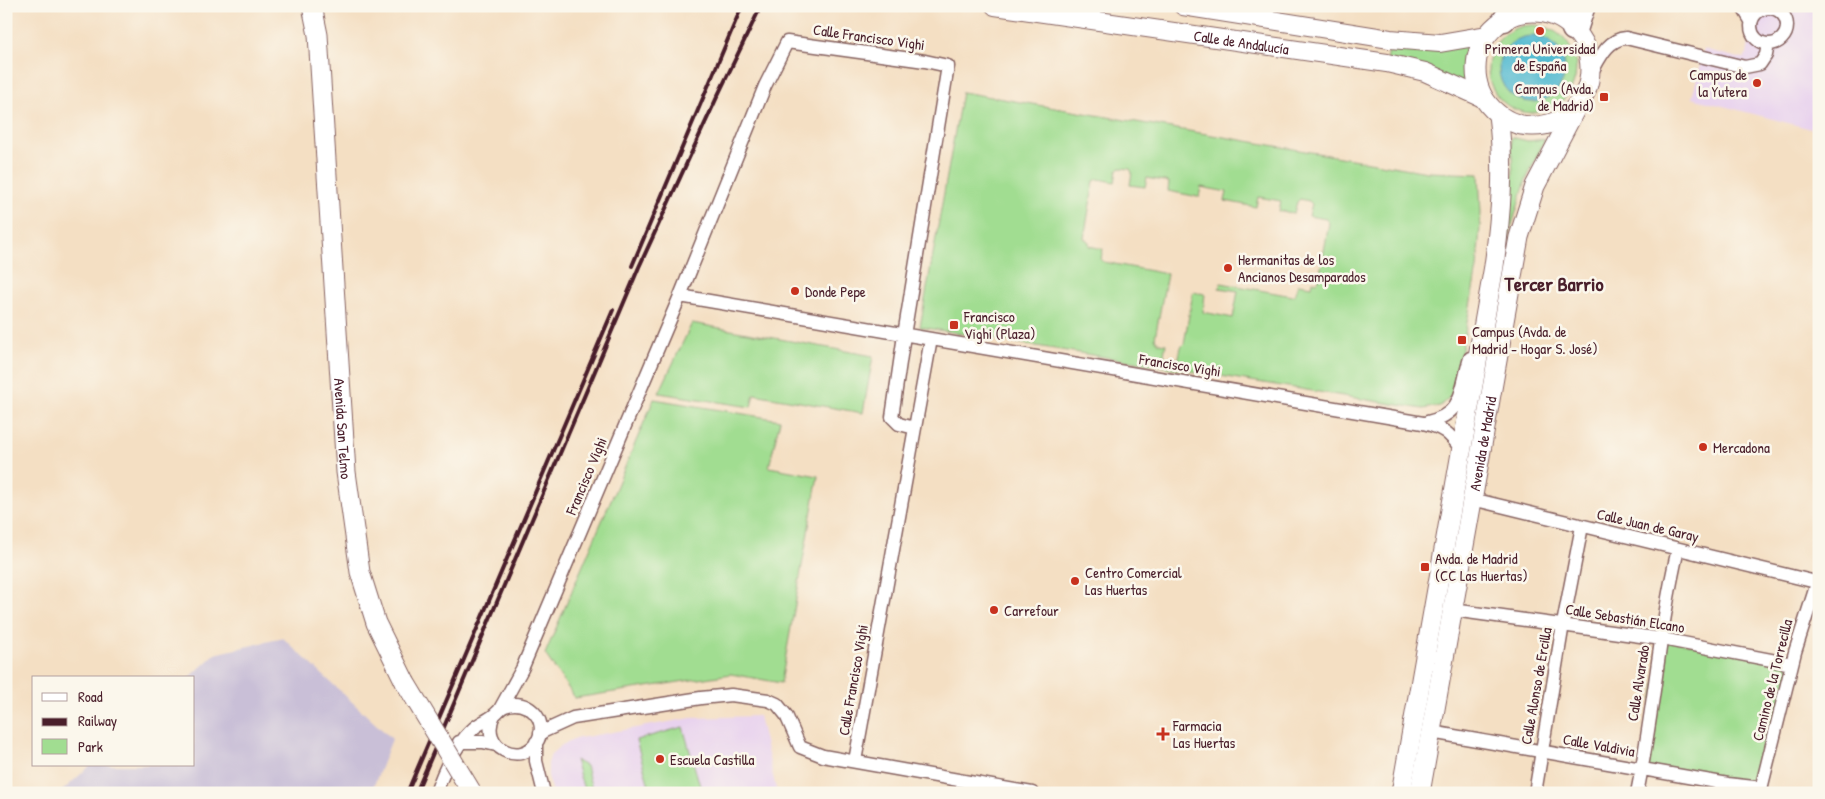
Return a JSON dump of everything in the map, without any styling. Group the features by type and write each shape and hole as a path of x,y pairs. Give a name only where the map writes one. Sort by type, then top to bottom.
{"highway":[{"path":"1574,6 1576,33"}],"main road":[{"name":"Avenida San Telmo","path":"312,6 318,35 346,472 358,563 376,623 405,682 471,792"},
{"name":"Avenida San Telmo","path":"318,35 323,6"},
{"name":"Calle de Andalucía","path":"994,6 1388,63 1425,72 1483,98"},
{"name":"Calle de Andalucía","path":"1183,6 1440,44 1487,35"},
{"path":"1532,12 1547,14 1561,20 1576,33 1587,55 1590,75 1586,90 1578,104 1565,117 1549,124 1533,126 1514,123 1498,115 1483,98 1477,82 1476,66 1479,50 1487,35 1508,13 1532,12"},
{"name":"Avenida de Madrid","path":"1420,793 1519,237 1535,186 1578,104"},
{"name":"Avenida de Madrid","path":"1401,793 1500,223 1503,175 1498,115"}],"street":[{"path":"1576,33 1589,6"},
{"path":"1742,6 1751,21 1751,30 1755,38 1768,44 1777,42 1787,30 1786,20 1780,8 1766,7 1757,11 1751,21"},
{"path":"1590,75 1610,43 1618,38 1626,38 1745,68 1760,64 1766,55 1768,44"},
{"name":"Calle Francisco Vighi","path":"680,296 765,86 787,42 925,61 948,66 892,417 899,424 915,428"},
{"path":"680,296 931,340"},
{"name":"Francisco Vighi","path":"497,712 522,669 680,296"},
{"name":"Francisco Vighi","path":"1423,423 1439,420 1449,413 1460,399 1466,371 1485,315"},
{"name":"Francisco Vighi","path":"931,340 1423,423 1440,427 1451,434 1462,450"},
{"name":"Calle Francisco Vighi","path":"855,761 931,340"},
{"name":"Calle Juan de Garay","path":"1472,499 1678,549 1818,579"},
{"name":"Calle Alonso de Ercilla","path":"1535,793 1563,624 1582,526"},
{"name":"Calle Alvarado","path":"1637,793 1678,549"},
{"name":"Camino de la Torrecilla","path":"1761,790 1792,664 1818,579"},
{"name":"Calle Sebastián Elcano","path":"1453,610 1662,639 1792,664"},
{"name":"Francisco Vighi","path":"522,669 521,694 531,709"},
{"path":"436,793 459,742 476,726 497,712 516,703 551,717 574,718 709,697 731,696 768,700 777,704 786,715 800,747 824,756 1032,793"},
{"path":"531,709 540,725 536,761 544,793"},
{"path":"496,745 490,730 492,720 497,712"},
{"path":"459,742 483,742 496,745 504,751 515,754 523,752 538,738 574,718"},
{"name":"Calle Valdivia","path":"1431,732 1761,790"}],"shaded area":[{"path":"1401,6 1449,6 1442,9 1422,10"},
{"name":"Campus de la Yutera","path":"1757,6 1819,6 1819,131 1692,98 1704,49 1738,58 1744,58 1747,54"},
{"path":"283,638 392,739 371,793 60,793 90,766 195,766 195,676 191,676 215,654"},
{"name":"Escuela Castilla","path":"759,716 777,793 553,793 548,776 548,764 551,754 562,745 574,739 691,718"}],"green space":[{"path":"1532,25 1549,28 1563,38 1573,52 1576,69 1573,86 1563,100 1549,110 1532,113 1515,110 1501,100 1491,86 1488,69 1491,52 1501,38 1515,28"},
{"path":"1487,35 1479,51 1476,66 1483,98 1387,63 1390,39"},
{"path":"962,92 1427,172 1479,174 1481,213 1477,268 1454,393 1440,406 1423,409 920,327","holes":["1120,168 1130,169 1132,172 1130,185 1145,187 1147,178 1169,182 1168,191 1199,197 1201,187 1227,192 1225,201 1256,207 1258,197 1281,201 1279,211 1294,213 1297,202 1300,199 1309,201 1312,204 1309,216 1326,219 1329,223 1319,279 1316,282 1313,281 1312,286 1298,284 1296,293 1292,296 1221,283 1219,288 1238,291 1233,318 1203,312 1205,294 1193,292 1184,344 1181,347 1179,357 1174,360 1167,359 1164,354 1166,344 1159,343 1155,338 1167,274 1104,262 1101,259 1103,249 1089,246 1089,242 1084,238 1094,181 1098,179 1115,182 1117,170"]},
{"path":"1511,137 1528,141 1545,139 1526,180 1511,228 1506,261 1502,261 1512,203"},
{"path":"692,323 873,356 863,413 754,394 751,407 659,393"},
{"path":"654,399 780,420 769,467 818,476 781,683 731,674 575,698 545,654"},
{"path":"1662,639 1792,664 1762,788 1642,769"},
{"path":"683,727 702,793 651,793 636,740"},
{"path":"575,760 586,766 593,793 585,793"}],"water":[{"path":"1532,36 1545,39 1555,46 1562,56 1565,69 1562,82 1555,92 1545,99 1532,102 1519,99 1509,92 1502,82 1499,69 1502,56 1509,46 1519,39"}],"railway":[{"path":"632,266 742,6"},
{"path":"416,793 639,267 761,6"},
{"path":"407,793 613,310"}],"place":[{"name":"Primera Universidad de España","path":"1540,31"},
{"name":"Campus de la Yutera","path":"1757,83"},
{"name":"Campus (Avda. de Madrid)","path":"1604,97"},
{"name":"Hermanitas de los Ancianos Desamparados","path":"1228,268"},
{"name":"Donde Pepe","path":"795,291"},
{"name":"Francisco Vighi (Plaza)","path":"954,325"},
{"name":"Campus (Avda. de Madrid - Hogar S. José)","path":"1462,340"},
{"name":"Mercadona","path":"1703,447"},
{"name":"Avda. de Madrid (CC Las Huertas)","path":"1425,567"},
{"name":"Centro Comercial Las Huertas","path":"1075,581"},
{"name":"Carrefour","path":"994,610"},
{"name":"Farmacia Las Huertas","path":"1163,734"},
{"name":"Escuela Castilla","path":"660,759"}],"district":[{"name":"Tercer Barrio","path":"1554,283"}]}
